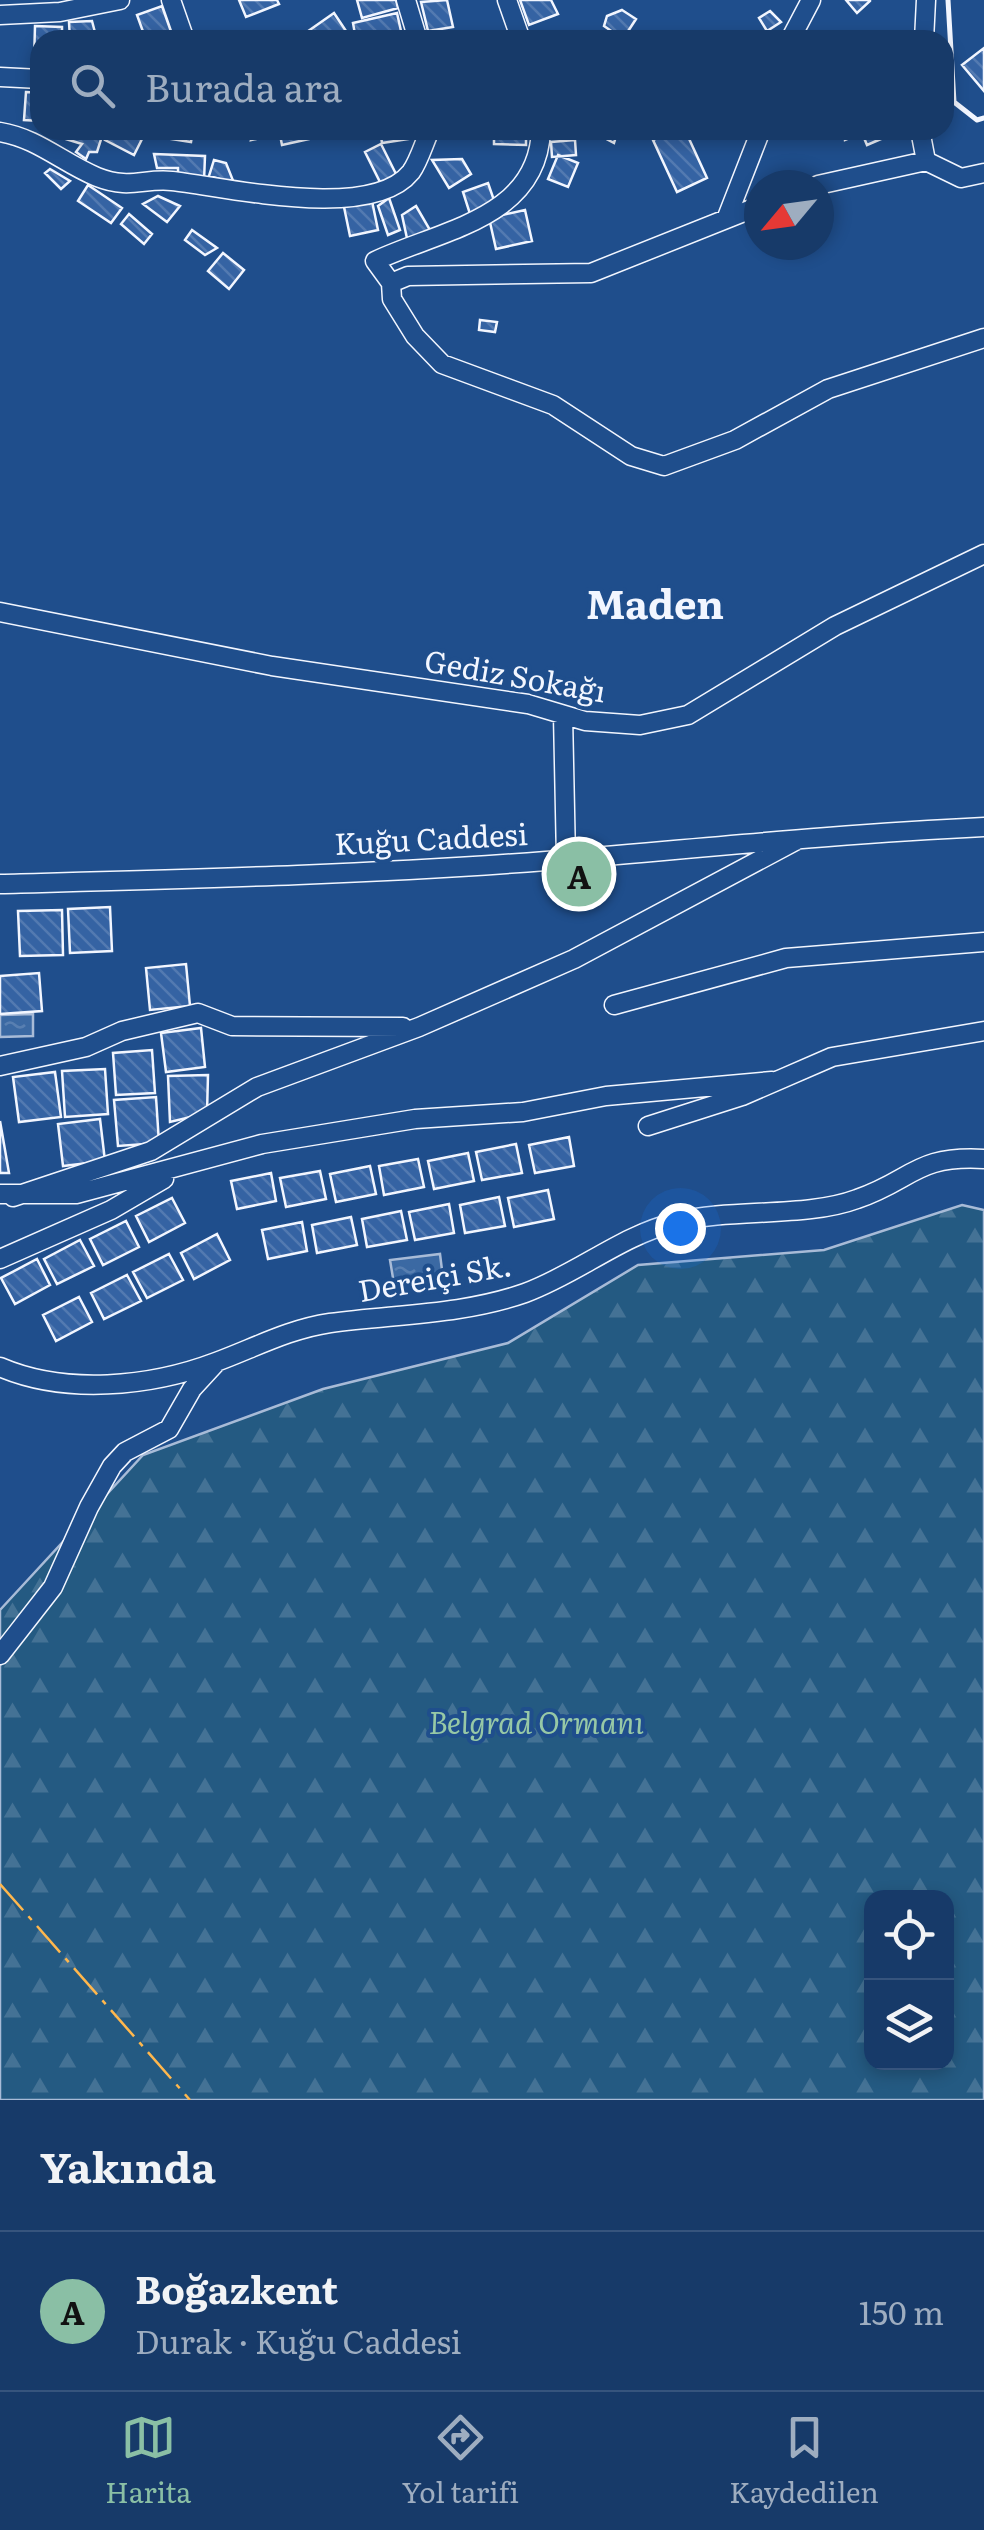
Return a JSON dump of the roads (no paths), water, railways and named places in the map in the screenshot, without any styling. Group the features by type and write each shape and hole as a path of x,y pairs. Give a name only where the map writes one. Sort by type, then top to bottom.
{"street":[{"path":"0,15 60,12 120,0"},
{"path":"171,0 182,30"},
{"path":"406,0 415,30"},
{"path":"508,0 518,30"},
{"path":"795,30 811,0"},
{"path":"924,30 926,0"},
{"path":"0,77 30,78"},
{"path":"0,132 52,150 96,176 133,186 166,180 314,201 378,190 410,174 425,140"},
{"path":"541,140 540,154 519,193 470,224 423,238 375,260 391,283 392,299 415,336 442,364 553,405 631,456 664,466 735,440 828,390 984,338"},
{"path":"727,217 758,140"},
{"path":"922,140 926,161"},
{"path":"834,181 926,161 962,178 984,172"},
{"path":"391,283 408,276 592,272 744,211"},
{"name":"Gediz Sokağı","path":"0,612 272,666 528,704 585,722 640,725 688,715 835,626 984,554"},
{"path":"563,715 566,859"},
{"name":"Kuğu Caddesi","path":"0,884 282,876 566,859 805,836 984,827"},
{"path":"6,1195 152,1151 257,1088 419,1028 574,959 805,836"},
{"path":"614,1005 786,958 984,942"},
{"path":"0,1066 86,1048 122,1031 198,1013 232,1026 419,1028"},
{"path":"648,1126 742,1096 832,1057 984,1031"},
{"path":"6,1195 76,1194 262,1144 415,1119 522,1112 606,1096 772,1081"},
{"name":"Dereiçi Sk.","path":"0,1367 27,1378 91,1384 139,1381 216,1362 301,1329 410,1317 508,1298 562,1276 614,1244 674,1222 714,1214 856,1200 925,1162 984,1159"},
{"path":"0,1259 111,1210 181,1168"},
{"path":"0,1655 53,1587 88,1507 112,1466 125,1452 168,1428 192,1389 216,1362"}],"water":[{"path":"33,1014 33,1036 0,1037 0,1015"},
{"path":"440,1254 443,1278 394,1284 390,1260"}],"place":[{"name":"Boğazkent","path":"579,874"}],"district":[{"name":"Maden","path":"655,605"}],"park label":[{"name":"Belgrad Ormanı","path":"536,1724"}]}
